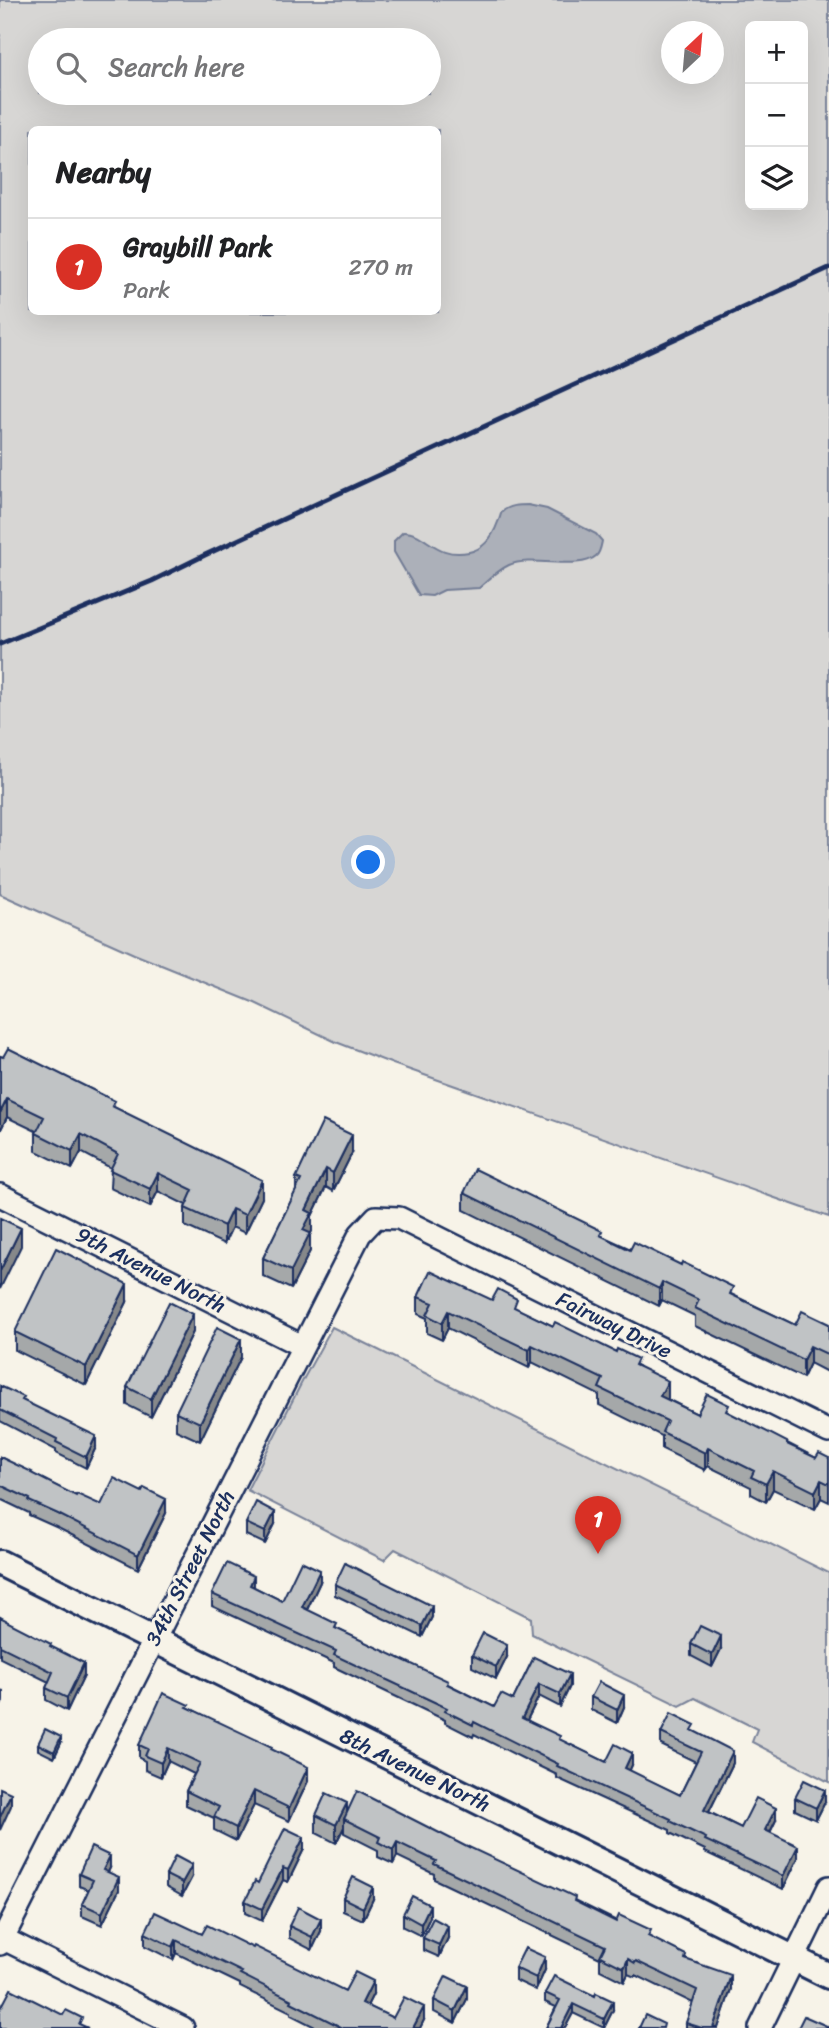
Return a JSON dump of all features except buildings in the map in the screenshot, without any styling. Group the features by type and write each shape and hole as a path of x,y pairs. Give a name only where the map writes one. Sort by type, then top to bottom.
{"street":[{"name":"9th Avenue North","path":"0,1195 302,1346"},
{"name":"34th Street North","path":"1,1940 360,1234 376,1217 398,1217"},
{"name":"Fairway Drive","path":"398,1217 829,1432"},
{"name":"8th Avenue North","path":"0,1563 829,1976"},
{"path":"760,2028 829,1887"},
{"path":"1,1940 183,2028"}],"shaded area":[{"path":"0,0 829,0 829,1217 393,1064 336,1042 255,1003 134,954 0,894"},
{"path":"518,505 547,509 596,534 602,541 597,555 588,560 567,563 519,562 501,570 479,588 444,590 432,596 419,595 394,552 394,541 403,532 418,536 447,552 469,552 483,545 491,537 502,512"},
{"path":"332,1327 829,1573 829,1782 752,1742 757,1729 695,1698 680,1706 532,1634 531,1618 395,1549 384,1560 247,1490"}],"railway":[{"path":"0,644 152,581 829,268"}],"place":[{"name":"Graybill Park","path":"598,1554"}]}
